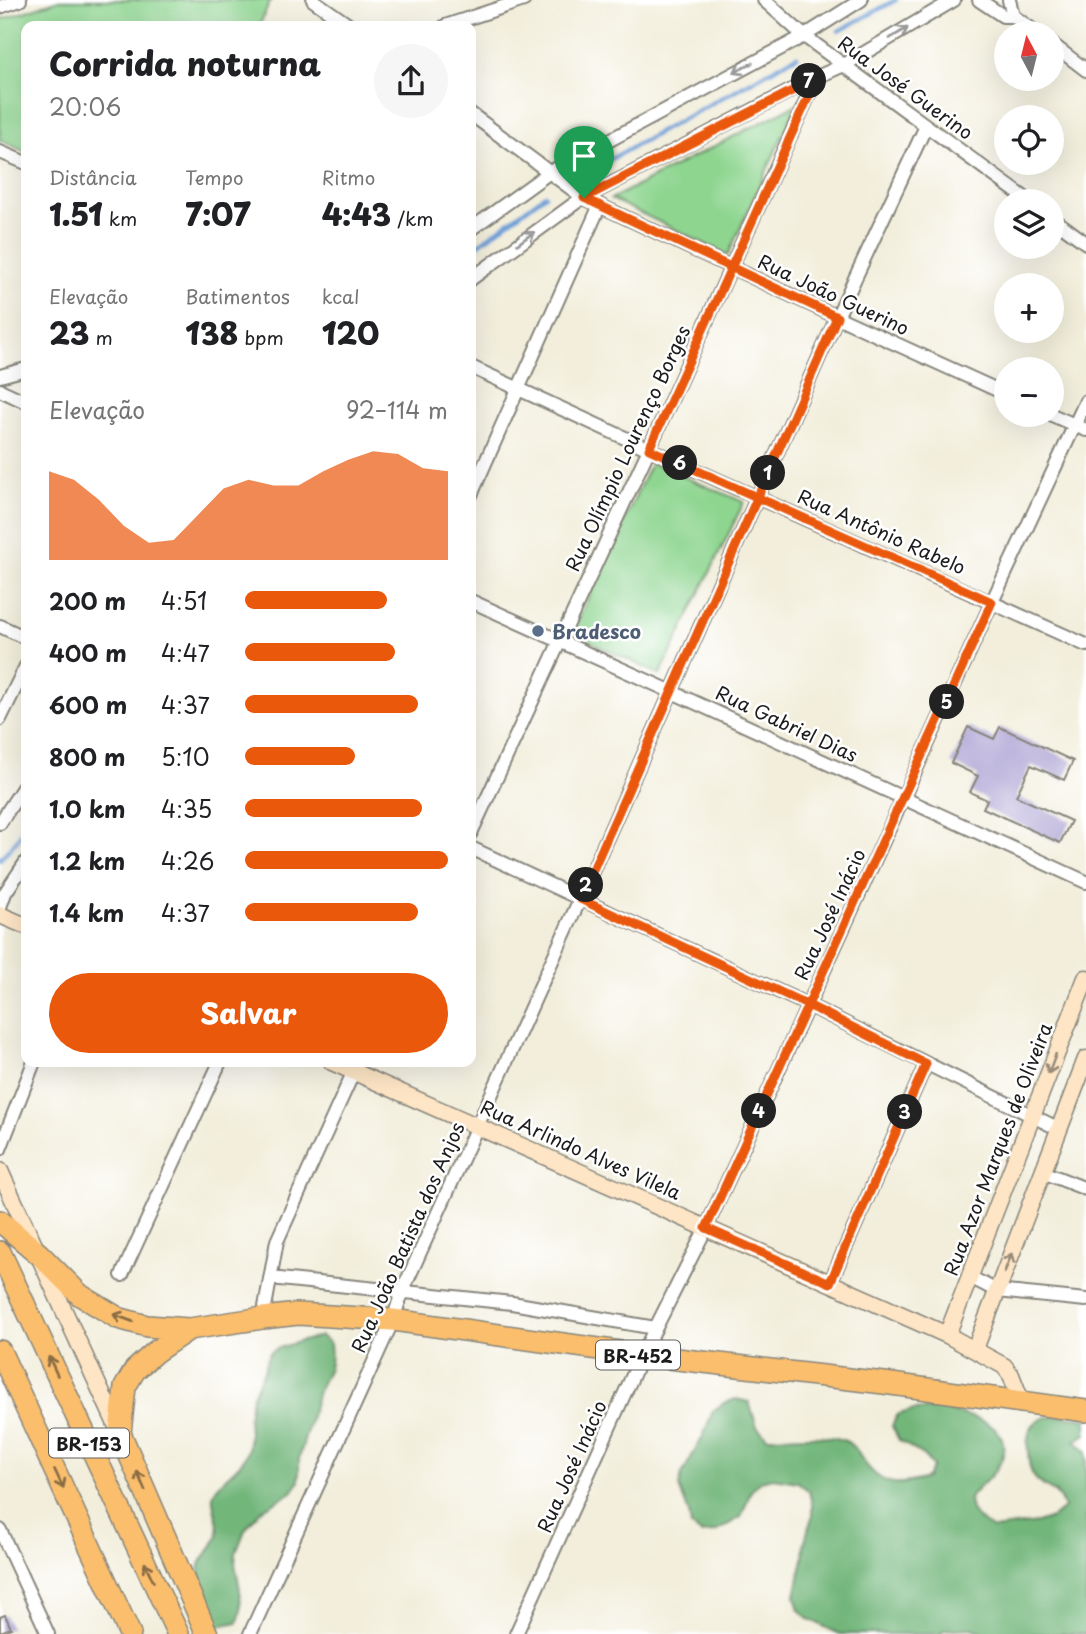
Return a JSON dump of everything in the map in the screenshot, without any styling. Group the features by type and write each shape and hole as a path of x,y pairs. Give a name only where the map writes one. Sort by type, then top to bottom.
{"highway":[{"name":"BR-452","path":"0,1221 80,1295 118,1318 147,1326 189,1329 298,1314 393,1320 642,1356 884,1383 1086,1411"},
{"name":"BR-153","path":"0,1252 180,1634"},
{"name":"BR-452","path":"120,1433 125,1387 135,1370 155,1352 189,1329"},
{"name":"BR-153","path":"0,1351 130,1634"},
{"path":"120,1433 207,1634"},
{"path":"162,1531 180,1634"}],"street":[{"path":"0,7 20,0"},
{"path":"313,0 342,21"},
{"path":"460,21 524,0"},
{"name":"Rua José Guerino","path":"764,0 804,36 1013,189"},
{"path":"476,225 550,172 804,36 861,0"},
{"path":"476,275 578,201 844,65 954,0"},
{"path":"979,0 1003,16 1013,16 1020,21"},
{"path":"1009,0 1013,16"},
{"path":"1064,53 1086,70"},
{"name":"Rua Olímpio Lourenço Borges","path":"476,822 817,78"},
{"name":"Rua João Guerino","path":"476,118 584,198 994,389"},
{"name":"Rua João Batista dos Anjos","path":"250,1634 393,1320 402,1292 580,899 837,317 926,126"},
{"path":"0,152 21,161"},
{"path":"476,484 600,205"},
{"path":"1064,227 1086,243"},
{"name":"Rua Antônio Rabelo","path":"476,369 1086,645"},
{"path":"0,379 21,371"},
{"path":"0,390 21,399"},
{"name":"Rua José Inácio","path":"516,1634 655,1328 706,1228 992,602 1080,428 1086,401"},
{"path":"1064,421 1080,428"},
{"name":"Rua Gabriel Dias","path":"476,603 1086,881"},
{"path":"0,625 21,636"},
{"path":"0,719 21,676"},
{"path":"0,824 21,791"},
{"path":"476,850 808,1005 1059,1129"},
{"path":"0,908 5,893 21,869"},
{"path":"0,915 21,924"},
{"name":"Rua Azor Marques de Oliveira","path":"947,1335 1085,983"},
{"path":"975,1349 1086,1059"},
{"path":"830,1283 926,1064"},
{"path":"0,1149 32,1067"},
{"path":"122,1275 218,1067"},
{"path":"263,1318 277,1241 356,1067"},
{"name":"Rua Arlindo Alves Vilela","path":"356,1067 477,1126 975,1349 1003,1366 1011,1376 1021,1401"},
{"path":"0,1171 120,1433"},
{"path":"1043,1172 1086,1189"},
{"path":"970,1277 997,1291 1086,1300"},
{"path":"270,1278 512,1303 655,1328"},
{"path":"0,1530 48,1634"}],"green space":[{"path":"59,0 271,0 261,21 21,21 21,150 0,140 0,20"},
{"path":"797,104 728,255 611,199"},
{"path":"651,463 744,502 660,675 572,633"},
{"path":"321,1336 330,1344 331,1356 299,1459 299,1482 292,1492 260,1511 245,1530 236,1553 235,1564 240,1589 241,1611 238,1622 214,1627 206,1608 200,1565 218,1533 213,1504 215,1490 245,1457 248,1450 250,1407 268,1355 274,1350"},
{"path":"736,1399 749,1402 757,1427 767,1437 816,1436 843,1440 854,1448 876,1475 883,1480 898,1483 927,1478 933,1466 924,1456 899,1440 892,1426 897,1415 940,1409 985,1422 998,1431 1002,1438 1003,1455 993,1473 969,1498 971,1511 994,1529 1037,1523 1052,1518 1064,1508 1056,1494 1035,1478 1030,1467 1028,1437 1031,1428 1045,1418 1086,1418 1086,1434 1075,1441 1086,1451 1086,1634 987,1634 972,1628 943,1630 941,1634 839,1634 811,1620 799,1610 795,1596 804,1544 812,1517 809,1491 798,1482 773,1478 760,1481 751,1491 741,1517 715,1532 701,1534 691,1526 679,1487 682,1474 713,1411"}],"building":[{"path":"968,727 994,739 1000,727 1073,761 1064,780 1031,765 1016,796 1071,821 1060,843 983,808 987,800 970,792 978,776 951,763"},
{"path":"5,1615 11,1628 0,1632 0,1617"}],"waterway":[{"path":"839,31 896,0"},
{"path":"580,176 797,56"},
{"path":"476,246 545,195"},
{"path":"0,859 21,833"}],"place":[{"name":"Bradesco","path":"538,631"}],"route":[{"path":"584,198 732,267 837,317 758,497 670,691 580,899 808,1005 926,1064 830,1283 706,1228 808,1005 872,867 992,602 758,497 649,449 732,267 817,78 584,198"}]}
